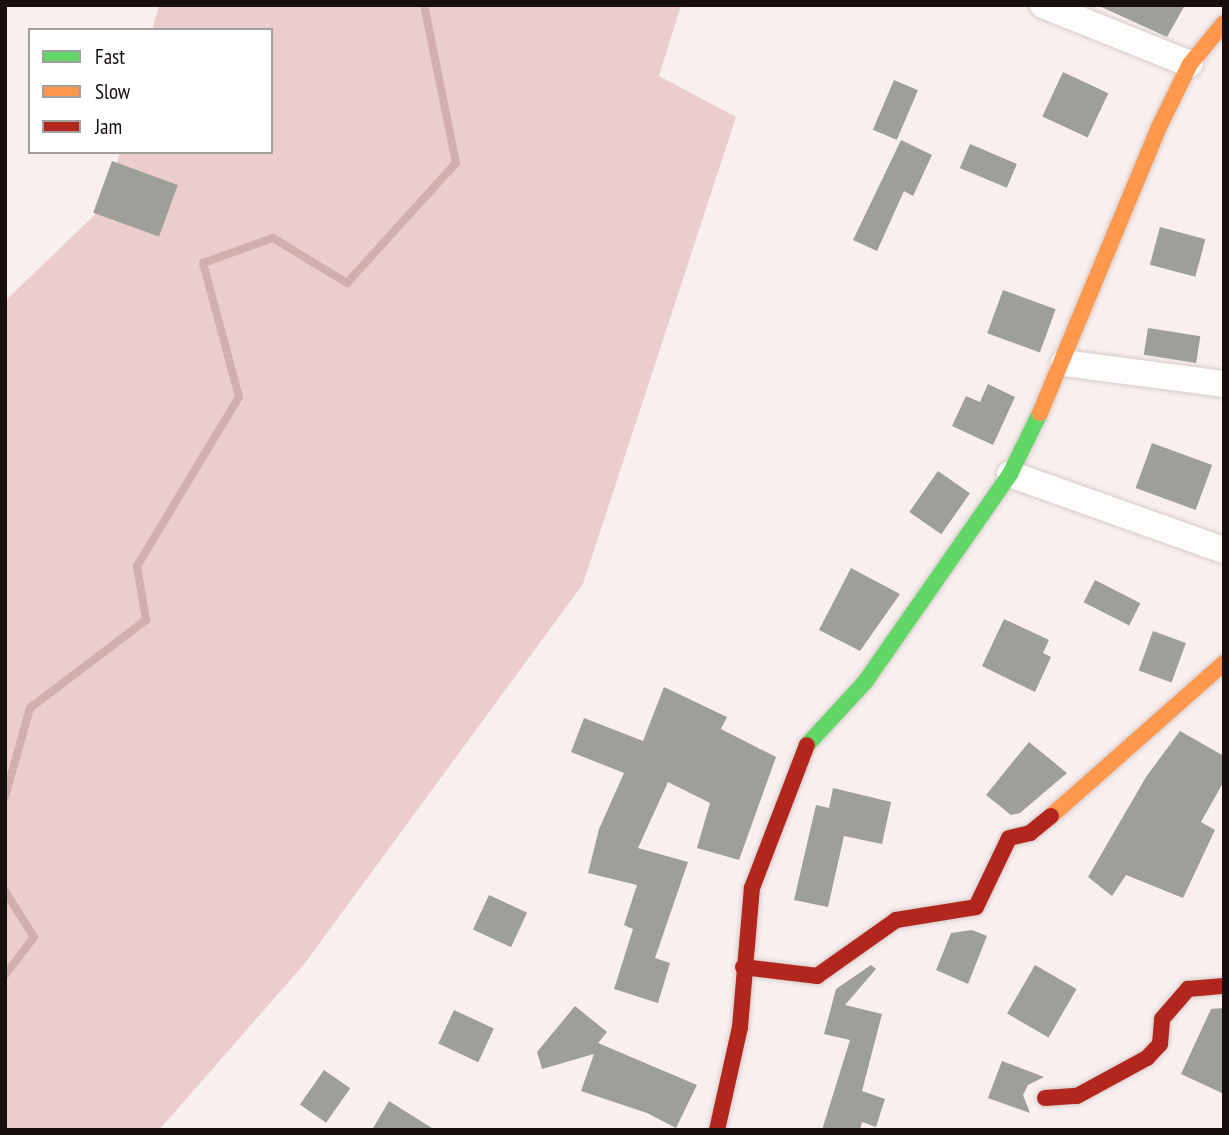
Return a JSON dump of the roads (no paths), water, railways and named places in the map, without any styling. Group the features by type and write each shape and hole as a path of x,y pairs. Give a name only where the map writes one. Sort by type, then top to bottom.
{"street":[{"path":"1043,5 1190,64"},
{"path":"717,1130 740,1027 743,967 752,888 801,752 864,682 1010,474 1064,363 1158,129 1190,64 1224,23"},
{"path":"1064,363 1224,383"},
{"path":"1010,474 1224,550"},
{"path":"743,967 817,976 896,920 976,907 1009,838 1030,833 1224,663"},
{"path":"1045,1098 1077,1096 1147,1058 1160,1044 1162,1019 1188,989 1224,986"}],"waterway":[{"path":"5,797 30,708 146,620 137,566 239,397 203,263 273,238 347,283 456,163 424,5"},
{"path":"5,891 34,937 5,975"}]}
